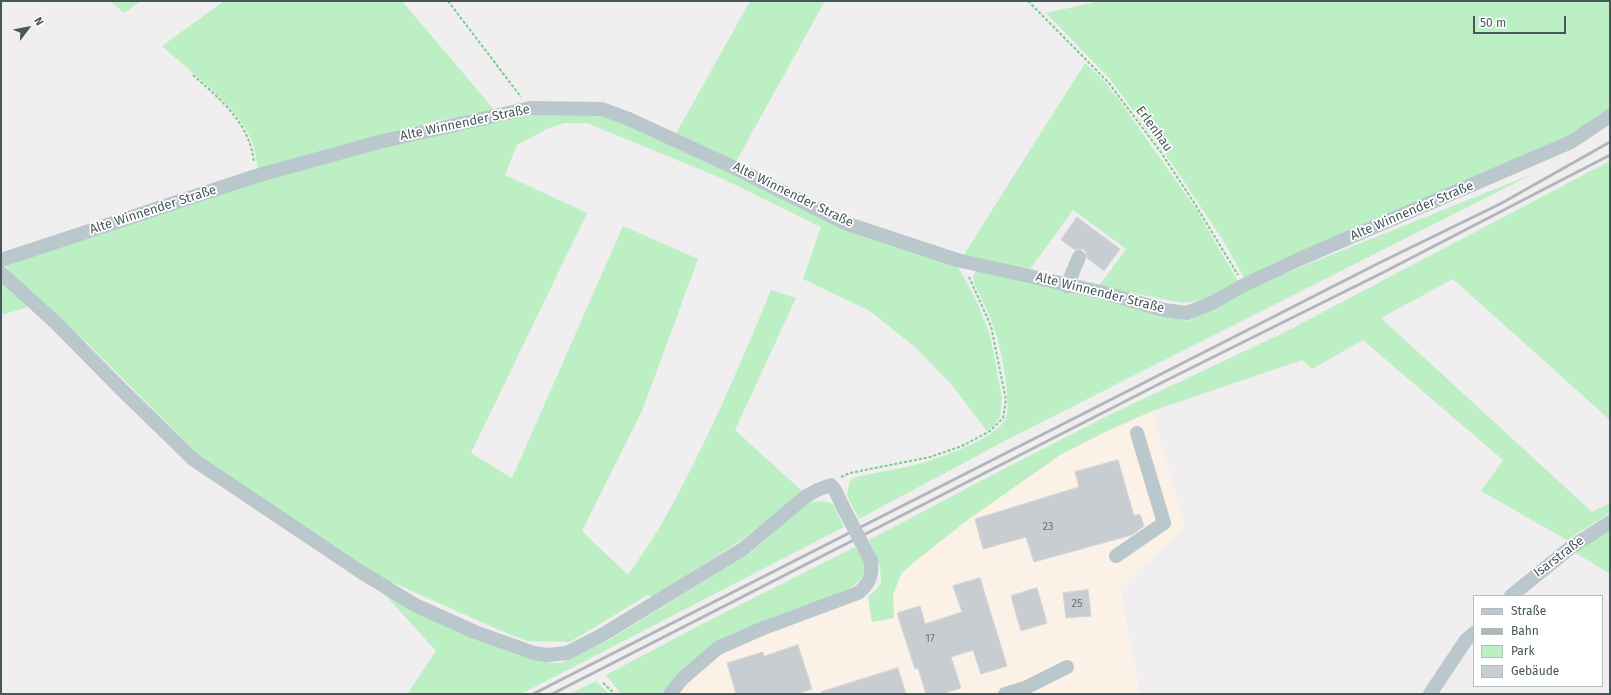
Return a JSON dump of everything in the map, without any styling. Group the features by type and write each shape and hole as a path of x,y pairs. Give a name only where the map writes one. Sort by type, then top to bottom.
{"street":[{"name":"Alte Winnender Straße","path":"1,260 256,176 379,142 530,108 602,109 629,119 734,166 845,223 920,249 965,262 1066,286 1105,293 1164,310 1188,313 1212,303 1244,285 1316,252 1571,142 1610,116"},
{"path":"1066,286 1079,257"},
{"path":"1,274 56,323 194,460 361,572 415,605 475,632 534,653 547,655 567,653 602,634 743,549 805,497 817,490 831,485 835,490 871,561 871,576 866,586 858,592 761,629 718,648 682,678 670,694"},
{"path":"1116,556 1164,522 1137,433"},
{"name":"Isarstraße","path":"1513,595 1570,548 1610,522"},
{"path":"1430,694 1466,640 1473,634"},
{"path":"1005,694 1025,688 1067,667"}],"path":[{"path":"448,1 530,108"},
{"name":"Erlenhau","path":"1028,1 1108,82 1194,201 1244,285"},
{"path":"193,75 224,104 243,126 252,147 256,176"},
{"path":"831,485 838,478 850,472 924,458 962,446 990,431 1003,418 1006,400 991,326 970,281 965,262"},
{"path":"603,683 615,694"}],"shaded area":[{"path":"1152,411 1185,528 1120,587 1140,694 677,694 694,675 725,650 792,622 868,597 872,622 893,595 901,574 965,522 1060,455 1105,432"}],"green space":[{"path":"110,1 141,1 124,13"},
{"path":"224,1 402,1 496,112 440,120 258,170 252,141 234,113 223,100 162,46"},
{"path":"750,1 825,1 733,167 673,139"},
{"path":"1101,1 1610,1 1610,112 1570,137 1245,279 1222,239 1175,168 1110,79 1046,13"},
{"path":"1085,63 1103,80 1119,100 1196,209 1239,283 1207,299 1183,303 1099,286 1126,249 1073,210 1028,272 963,256"},
{"path":"552,113 601,113 956,263 977,302 990,335 1002,398 1000,417 987,431 951,384 916,348 870,311 803,279 821,227 721,178 587,123 564,123 547,129 517,145 505,175 587,213 471,453 512,478 623,226 698,259 642,411 582,531 628,575 660,527 691,469 733,381 771,290 796,298 735,430 803,492 740,541 654,597 648,595 570,642 527,641 378,576 256,495 199,455 87,343 10,273 6,266 8,262 327,160 490,121"},
{"path":"1610,161 1610,420 1453,279 1381,318 1592,512 1610,503 1610,513 1567,540 1481,491 1503,460 1363,340 1312,369 1302,360 1152,411 1105,432 1060,455 965,522 913,563 901,574 893,595 894,618 872,622 868,597 881,584 880,567 869,540 1107,416 1283,333"},
{"path":"1535,173 1012,437 859,519 847,496 849,483 853,478 919,464 953,452 990,434 1005,420 1007,412 1007,388 1005,373 996,333 974,283 973,276 977,270 983,270 1188,321 1251,287"},
{"path":"1,278 32,306 1,315"},
{"path":"824,501 833,504 844,527 521,694 407,694 436,651 380,589 539,660 561,663 609,640 750,553 808,502"},
{"path":"1610,527 1610,574 1571,550"},
{"path":"855,547 864,561 865,571 860,580 853,587 845,592 773,617 664,694 621,694 606,675 702,624"},
{"path":"596,681 609,694 570,694"}],"building":[{"path":"1077,217 1120,249 1104,271 1087,258 1086,252 1083,249 1075,250 1061,240"},
{"path":"1118,460 1134,516 1140,514 1144,526 1132,535 1034,562 1026,537 983,549 975,519 1079,487 1075,472"},
{"path":"980,578 1007,666 981,674 973,650 951,657 961,688 942,694 926,694 918,668 915,669 897,613 920,606 925,624 962,612 953,586"},
{"path":"1037,588 1047,623 1021,631 1011,596"},
{"path":"1088,590 1091,616 1066,618 1063,593"},
{"path":"798,645 812,689 796,694 736,694 727,663 763,652 764,656"},
{"path":"898,668 906,694 821,694 821,692"}],"railway":[{"path":"533,694 1379,263 1500,204 1610,142"},
{"path":"552,694 1163,382 1384,272 1610,155"}]}
